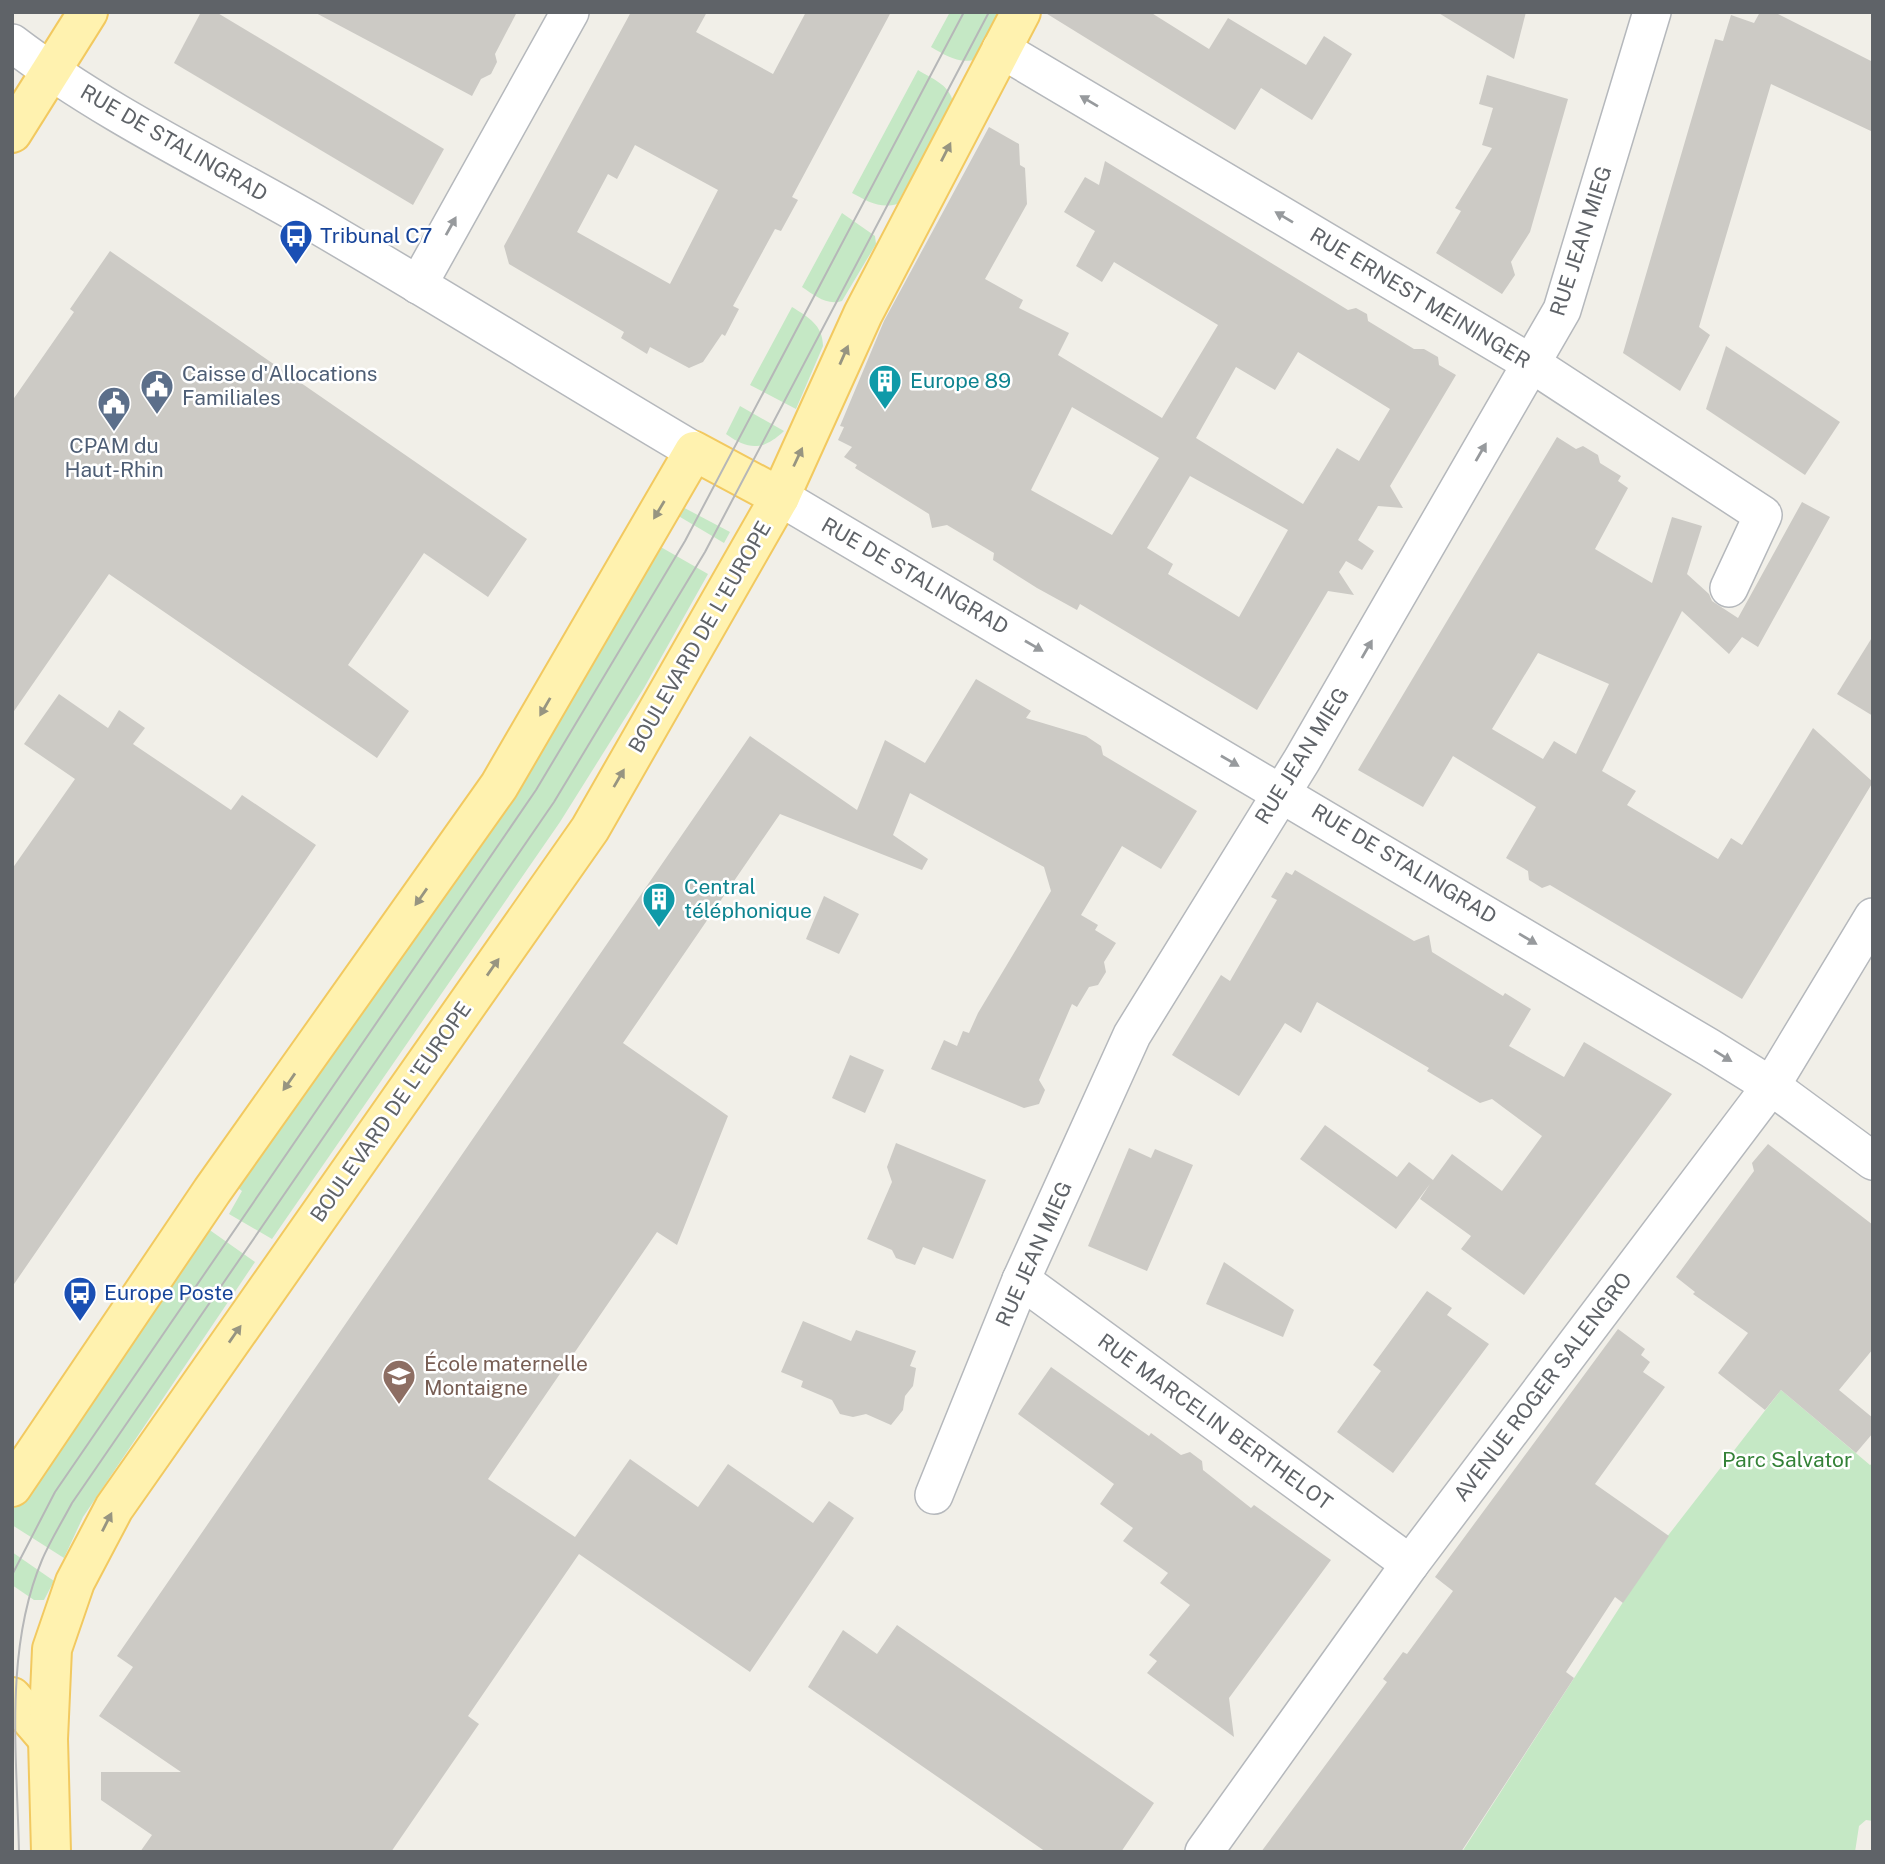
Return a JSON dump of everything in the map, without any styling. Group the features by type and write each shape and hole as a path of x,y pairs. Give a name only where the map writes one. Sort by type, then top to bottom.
{"main road":[{"path":"12,133 88,12"},
{"name":"BOULEVARD DE L'EUROPE","path":"51,1852 48,1739 52,1649 75,1582 114,1508 590,829 780,497 863,314 1021,12"},
{"path":"12,1487 212,1191 499,786 694,451"},
{"name":"BOULEVARD DE L'EUROPE","path":"694,451 780,497"},
{"path":"12,1697 48,1739"}],"street":[{"path":"418,285 570,12"},
{"name":"RUE JEAN MIEG","path":"934,1494 1021,1280 1132,1035 1280,791 1302,760 1562,310 1652,12"},
{"name":"RUE DE STALINGRAD","path":"12,43 51,72 418,285 694,451"},
{"name":"RUE ERNEST MEININGER","path":"1001,49 1532,364 1763,515 1729,588"},
{"name":"RUE DE STALINGRAD","path":"780,497 1280,791 1771,1086 1873,1161"},
{"name":"AVENUE ROGER SALENGRO","path":"1204,1852 1410,1564 1771,1086 1873,918"},
{"name":"RUE MARCELIN BERTHELOT","path":"1021,1280 1410,1564"}],"green space":[{"path":"950,12 1002,12 976,59 958,60 931,47"},
{"path":"918,70 944,86 953,102 897,204 885,206 874,203 852,193"},
{"path":"842,213 875,236 876,244 842,301 831,302 802,287"},
{"path":"792,307 817,327 823,346 796,409 750,385"},
{"path":"740,406 784,431 763,445 749,446 734,440 726,434"},
{"path":"675,503 730,532 724,543 670,511"},
{"path":"652,542 708,574 644,688 560,822 272,1239 229,1214 242,1191 233,1184"},
{"path":"204,1226 255,1262 83,1517 64,1558 12,1525 12,1505"},
{"name":"Parc Salvator","path":"1781,1390 1870,1465 1873,1463 1873,1821 1866,1820 1859,1826 1855,1852 1462,1852 1656,1551"},
{"path":"12,1552 54,1581 44,1600 34,1600 12,1585"}],"building":[{"path":"201,12 216,12 444,149 413,205 174,63"},
{"path":"314,12 517,12 495,54 497,62 491,74 481,79 472,96"},
{"path":"631,12 707,12 696,32 773,74 806,12 891,12 792,197 798,200 781,231 775,229 733,306 739,309 725,336 722,334 703,362 689,368 650,347 647,354 621,338 624,332 509,264 504,246","holes":["635,145 718,190 670,284 577,232 608,174 617,179"]},
{"path":"1044,12 1150,12 1209,49 1228,18 1306,65 1324,36 1352,54 1312,120 1261,88 1235,130"},
{"path":"1437,12 1526,12 1514,59"},
{"path":"1760,12 1774,12 1873,62 1873,132 1771,84 1699,327 1710,335 1680,391 1623,353 1715,39 1723,41 1731,15 1754,23"},
{"path":"1487,75 1568,99 1530,232 1511,262 1515,275 1502,294 1436,253 1461,211 1455,208 1492,148 1482,145 1493,108 1479,104"},
{"path":"989,127 1019,144 1020,165 1025,168 1027,204 985,279 1023,300 1019,308 1069,333 1058,355 1162,418 1218,325 1114,262 1102,282 1076,266 1095,231 1064,212 1085,177 1099,185 1105,161 1348,310 1356,308 1367,314 1368,321 1414,349 1424,349 1438,357 1439,365 1456,375 1390,486 1403,508 1378,506 1358,540 1374,551 1362,570 1346,561 1339,572 1354,595 1328,591 1257,710 1080,604 1077,610 1037,588 993,560 994,553 947,525 932,528 929,514 855,468 857,465 844,457 852,447 838,440 844,427 840,426 884,321","holes":["1298,352 1390,409 1359,461 1337,448 1303,504 1196,438 1236,367 1275,390","1072,407 1159,458 1112,535 1031,490","1190,476 1288,530 1239,617 1168,574 1173,564 1147,548"]},
{"path":"110,251 527,539 488,597 424,553 348,665 409,711 377,758 109,574 12,714 12,401 74,312 70,309"},
{"path":"1726,346 1840,422 1805,475 1706,409"},
{"path":"1557,437 1576,449 1583,446 1598,455 1600,463 1621,476 1618,481 1628,488 1595,549 1652,583 1672,517 1702,526 1687,574 1709,594 1712,601 1738,618 1802,502 1830,517 1758,647 1742,637 1729,654 1682,611 1602,771 1636,791 1627,805 1718,859 1731,838 1742,845 1813,728 1873,782 1742,999 1550,885 1542,888 1529,880 1528,871 1506,858 1536,807 1453,756 1423,807 1358,770","holes":["1538,653 1609,684 1576,754 1554,741 1543,759 1492,729"]},
{"path":"1873,636 1873,716 1837,694"},
{"path":"976,679 1031,711 1026,718 1086,736 1101,746 1103,755 1197,811 1161,869 1122,846 1081,915 1098,925 1095,930 1116,943 1104,962 1106,972 1098,985 1089,987 1077,1007 1072,1004 1039,1080 1045,1090 1039,1104 1024,1108 931,1069 944,1040 957,1046 963,1031 969,1033 978,1013 1051,891 1044,867 910,793 893,835 928,859 922,870 780,814 623,1043 728,1116 677,1245 657,1232 488,1479 575,1537 630,1459 698,1507 728,1464 813,1523 829,1501 854,1518 750,1672 579,1554 468,1716 479,1724 391,1852 140,1852 152,1835 101,1800 101,1772 181,1772 99,1716 133,1667 117,1656 750,736 857,810 885,740 925,763"},
{"path":"59,694 108,728 119,710 145,728 133,744 231,810 242,795 316,845 12,1287 12,869 75,779 24,744"},
{"path":"1295,870 1414,941 1429,935 1432,952 1503,996 1505,993 1531,1009 1509,1046 1564,1077 1584,1042 1672,1094 1524,1295 1461,1249 1471,1236 1420,1199 1430,1184 1396,1229 1300,1159 1325,1125 1397,1177 1409,1162 1433,1180 1452,1154 1502,1191 1542,1136 1492,1099 1480,1103 1427,1071 1429,1068 1317,1002 1301,1033 1285,1023 1239,1096 1172,1055 1221,975 1230,981 1277,900 1271,897 1286,872 1292,875"},
{"path":"824,896 859,914 839,954 806,939"},
{"path":"850,1055 884,1070 865,1113 832,1098"},
{"path":"896,1143 986,1180 953,1259 923,1247 915,1265 896,1258 892,1250 867,1239 892,1182 887,1167"},
{"path":"1768,1144 1873,1225 1873,1349 1839,1390 1873,1418 1873,1433 1856,1453 1781,1390 1765,1410 1718,1373 1748,1333 1693,1294 1695,1292 1676,1277 1754,1171 1752,1163"},
{"path":"1129,1148 1151,1158 1155,1149 1193,1165 1147,1271 1088,1246"},
{"path":"1224,1262 1294,1310 1283,1337 1206,1304"},
{"path":"1427,1291 1452,1308 1447,1315 1489,1344 1393,1473 1337,1432 1381,1371 1373,1365"},
{"path":"803,1321 851,1341 856,1330 916,1351 910,1366 916,1368 913,1386 905,1396 903,1410 891,1425 866,1414 853,1417 840,1414 832,1400 801,1387 803,1381 781,1372"},
{"path":"1618,1329 1645,1349 1641,1355 1650,1362 1643,1372 1665,1387 1595,1484 1669,1536 1623,1603 1615,1597 1566,1672 1574,1678 1461,1852 1261,1852 1387,1682 1383,1679 1403,1652 1407,1654 1453,1591 1435,1577"},
{"path":"1051,1367 1149,1436 1151,1433 1181,1455 1190,1452 1202,1461 1203,1470 1251,1508 1254,1505 1331,1560 1229,1698 1234,1737 1147,1673 1157,1661 1149,1655 1190,1605 1160,1583 1168,1573 1123,1541 1133,1528 1100,1504 1114,1484 1018,1414"},
{"path":"897,1625 1154,1803 1121,1852 1046,1852 808,1687 843,1630 877,1654"}],"tram line":[{"path":"12,1575 55,1492 536,790 685,541 964,12"},
{"path":"19,1852 15,1741 17,1667 30,1594 52,1539 72,1503 554,802 705,552 989,12"}],"place":[{"name":"Tribunal C7","path":"296,266"},
{"name":"Europe 89","path":"885,411"},
{"name":"Caisse d'Allocations Familiales","path":"157,416"},
{"name":"CPAM du Haut-Rhin","path":"114,433"},
{"name":"Central téléphonique","path":"659,929"},
{"name":"Europe Poste","path":"80,1323"},
{"name":"École maternelle Montaigne","path":"399,1406"}]}
